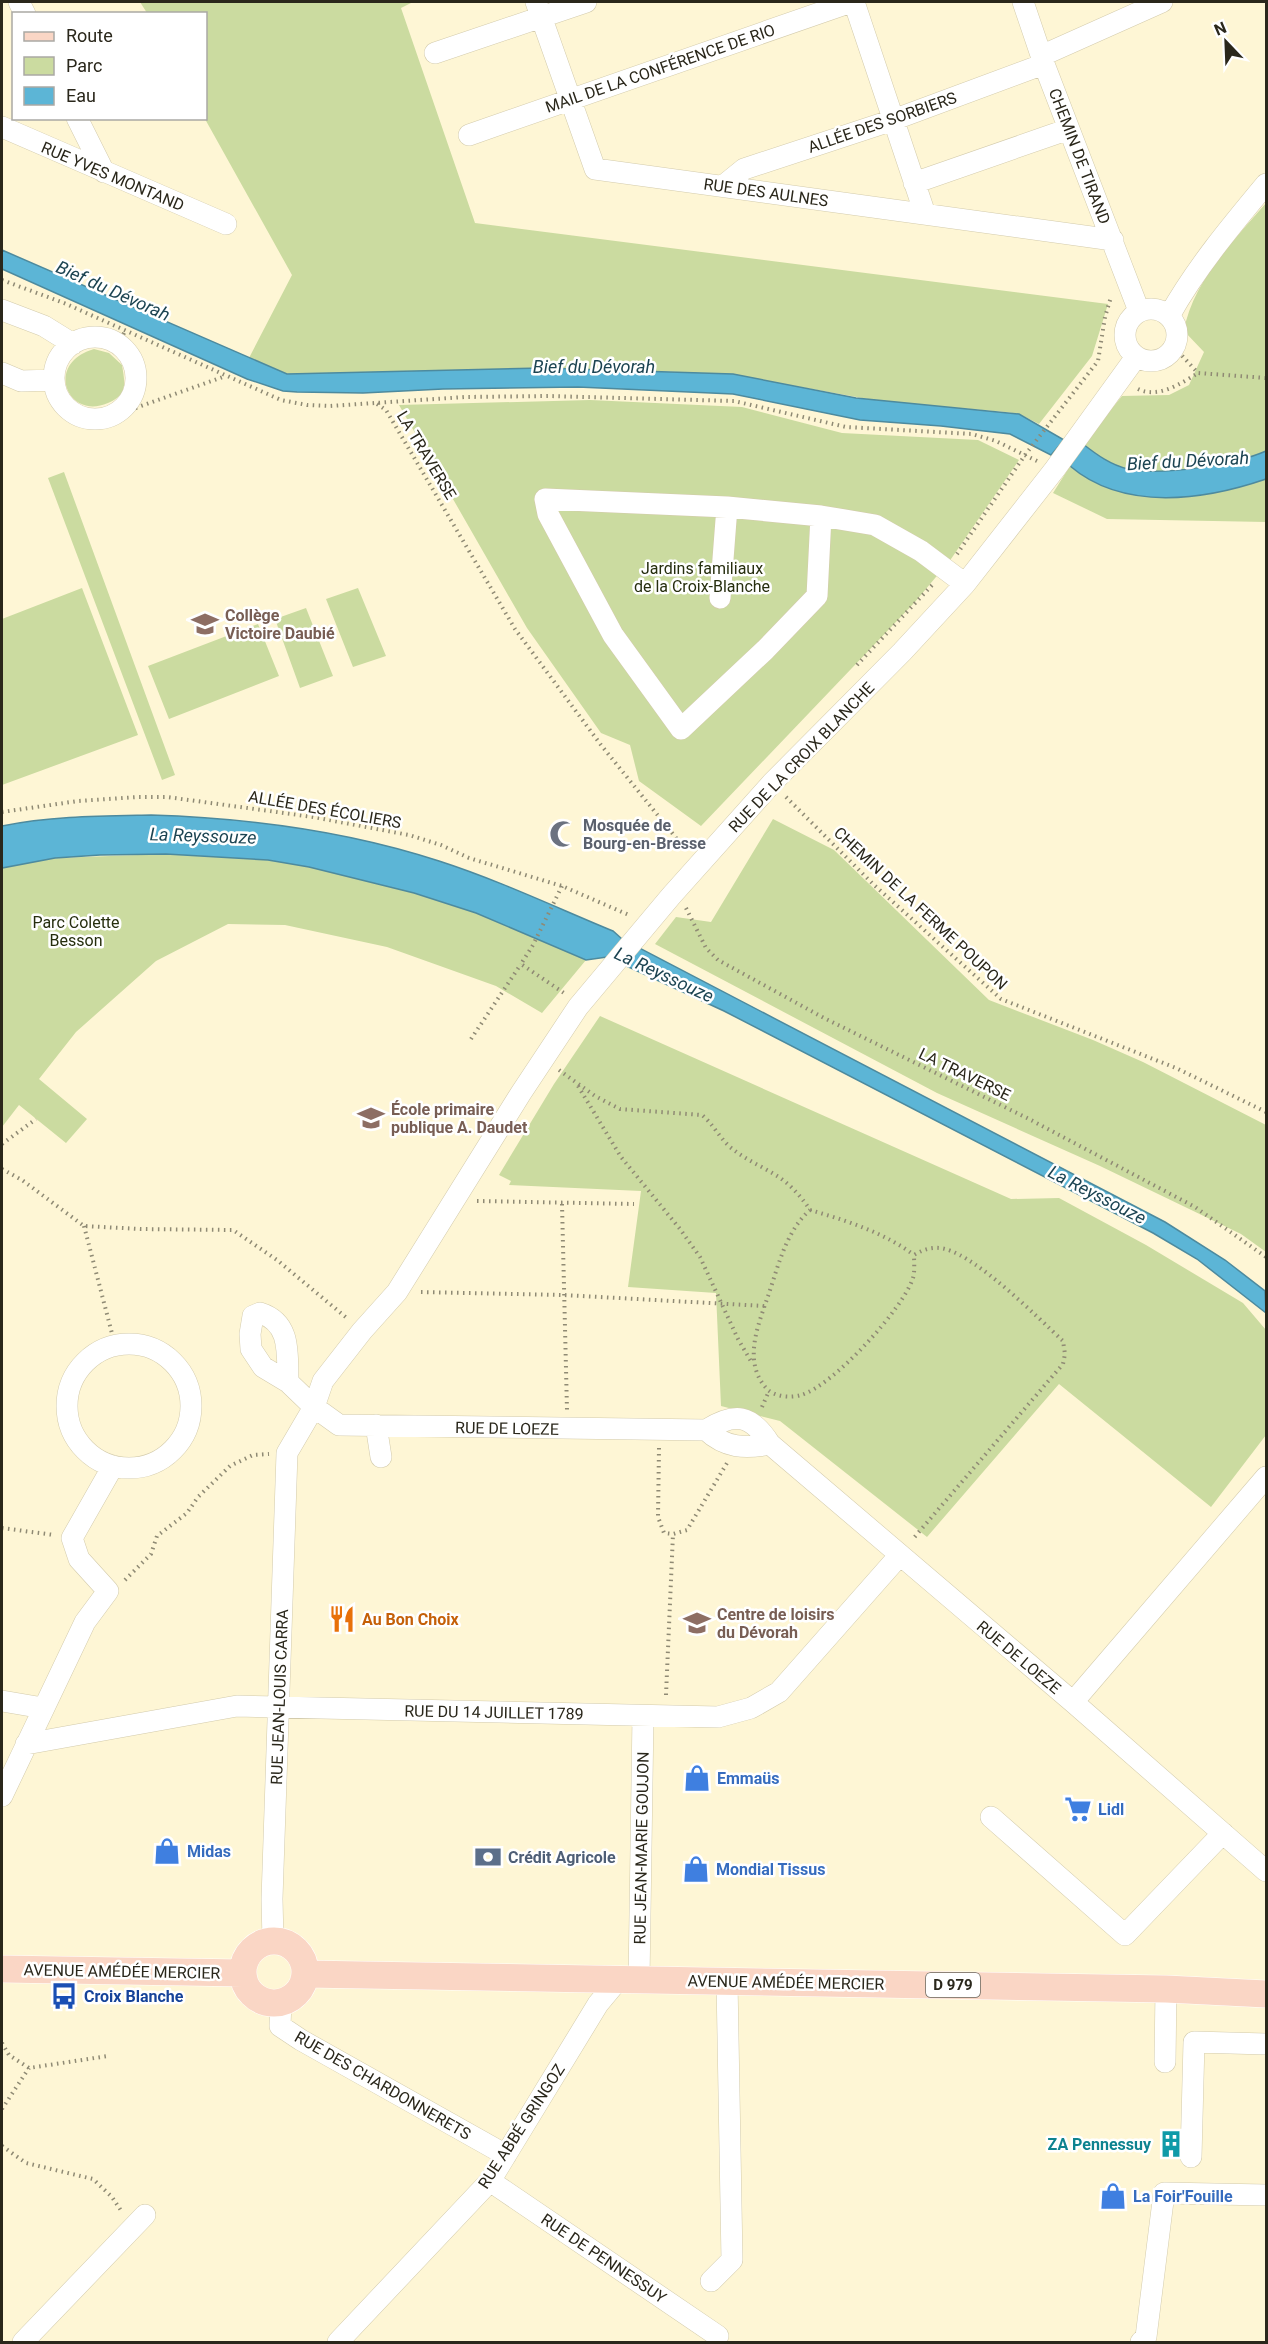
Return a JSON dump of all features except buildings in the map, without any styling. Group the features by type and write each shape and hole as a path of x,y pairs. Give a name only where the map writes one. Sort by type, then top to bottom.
{"main road":[{"path":"273,1941 293,1947 300,1954 304,1964 305,1974 298,1992 281,2002 263,2001 255,1996 245,1982 243,1973 244,1964 255,1947 273,1941"},
{"name":"AVENUE AMÉDÉE MERCIER","path":"2,1969 243,1973"},
{"name":"AVENUE AMÉDÉE MERCIER","path":"305,1974 1166,1989 1266,1994"}],"street":[{"path":"435,53 539,9 586,2"},
{"path":"853,2 925,214"},
{"name":"MAIL DE LA CONFÉRENCE DE RIO","path":"469,135 853,2"},
{"name":"CHEMIN DE TIRAND","path":"1023,2 1139,311"},
{"name":"ALLÉE DES SORBIERS","path":"723,186 744,169 893,120 1043,60 1162,2"},
{"name":"RUE DES AULNES","path":"539,9 595,169 1113,240"},
{"path":"78,120 104,172"},
{"name":"RUE YVES MONTAND","path":"2,127 226,224"},
{"path":"914,183 1070,129"},
{"path":"1169,316 1182,292 1266,184"},
{"path":"1152,308 1169,316 1177,332 1174,347 1160,359 1151,361 1136,357 1129,350 1124,333 1131,316 1139,311 1152,308"},
{"path":"2,310 44,326 73,344"},
{"path":"122,338 136,371 136,384 132,397 124,408 113,416 93,419 74,414 60,399 54,380 56,366 62,354 73,344 85,339 122,338"},
{"name":"RUE DE LA CROIX BLANCHE","path":"287,1453 314,1407 323,1381 397,1292 456,1201 521,1093 578,1007 772,783 902,652 965,584 1055,469 1136,357"},
{"path":"2,373 21,381 54,380"},
{"path":"821,516 817,596 765,650 681,729 613,635 548,514 545,499 728,507 821,516 876,525 947,569 965,584"},
{"path":"720,598 728,507"},
{"path":"134,1344 152,1348 168,1357 181,1371 189,1388 192,1407 188,1425 180,1442 167,1455 150,1464 132,1467 113,1466 94,1457 80,1443 70,1425 67,1404 71,1384 81,1366 96,1353 115,1345 134,1344"},
{"name":"RUE DE LOEZE","path":"288,1382 314,1407 339,1425 706,1430 721,1420 737,1418 750,1420 760,1429 770,1444 899,1556 1074,1702 1266,1871"},
{"path":"376,1425 381,1457"},
{"path":"706,1430 726,1444 736,1447 770,1444"},
{"name":"RUE JEAN-LOUIS CARRA","path":"273,1941 272,1899 287,1453"},
{"path":"2,1796 85,1622 108,1591 79,1559 72,1538 113,1466"},
{"path":"1074,1702 1266,1477"},
{"name":"RUE DU 14 JUILLET 1789","path":"26,1744 237,1706 718,1717 751,1708 778,1692 899,1556"},
{"path":"2,1701 43,1708"},
{"name":"RUE JEAN-MARIE GOUJON","path":"629,1980 643,1716"},
{"path":"991,1817 1125,1935 1223,1833"},
{"name":"RUE ABBÉ GRINGOZ","path":"338,2343 490,2181 598,2004 629,1980"},
{"path":"711,2281 732,2260 728,1982"},
{"path":"1165,2062 1166,1989"},
{"name":"RUE DES CHARDONNERETS","path":"281,2002 280,2026 506,2155"},
{"path":"1191,2157 1194,2042 1266,2044"},
{"name":"RUE DE PENNESSUY","path":"490,2181 718,2336"},
{"path":"1142,2343 1146,2337 1164,2193 1266,2195"},
{"path":"23,2343 139,2221"}],"path":[{"name":"LA TRAVERSE","path":"2,280 64,303 122,338 227,376 280,400 330,405 374,403 386,410 515,629 601,745 684,849 693,840"},
{"path":"856,665 947,569 1051,419 1098,361 1105,317 1114,289 1129,284"},
{"path":"1174,347 1198,373"},
{"path":"1098,361 1119,379 1143,392 1170,389 1198,373 1266,378"},
{"path":"113,416 227,376"},
{"path":"374,403 465,397 548,396 734,401 846,427 972,434 996,441 1025,455"},
{"name":"CHEMIN DE LA FERME POUPON","path":"772,783 874,885 1001,999 1176,1068 1266,1112"},
{"name":"ALLÉE DES ÉCOLIERS","path":"2,812 78,801 138,797 194,800 313,817 409,835 441,844 469,858 562,886 632,916"},
{"path":"471,1039 533,945 562,886"},
{"name":"LA TRAVERSE","path":"671,897 686,908 706,948 718,960 824,1018 1029,1119 1195,1207 1266,1257"},
{"path":"521,964 567,995 578,1007"},
{"path":"565,1061 559,1071 595,1096 620,1109 702,1114 728,1146 746,1159 776,1175 804,1200 810,1210 843,1220 903,1247 914,1255"},
{"path":"571,1080 579,1087 630,1170 680,1229 700,1257 760,1380 769,1391 781,1396 801,1395 828,1381 853,1359 903,1295 913,1278 914,1255"},
{"path":"2,1144 36,1119"},
{"path":"2,1169 22,1180 84,1226 233,1230 277,1260 362,1332"},
{"path":"456,1201 634,1204"},
{"path":"562,1204 568,1428"},
{"path":"754,1367 756,1333 765,1306 794,1227 810,1210"},
{"path":"84,1226 115,1345"},
{"path":"899,1556 1063,1364 1065,1354 1063,1341 995,1280 972,1263 945,1249 925,1249 914,1255"},
{"path":"397,1292 563,1295 765,1306"},
{"path":"659,1429 658,1517 664,1533 673,1534 687,1530 736,1447"},
{"path":"108,1591 130,1577 151,1554 157,1536 187,1513 198,1497 230,1466 253,1455 287,1453"},
{"path":"2,1528 72,1538"},
{"path":"665,1715 673,1534"},
{"path":"2,2043 9,2055 29,2068 108,2056"},
{"path":"2,2109 29,2068"},
{"path":"2,2146 26,2163 93,2179 139,2221"}],"green space":[{"path":"140,2 413,2 401,8 475,223 1108,304 1092,356 1039,424 1019,414 879,401 778,383 678,372 542,368 287,374 249,358 292,275 206,120 207,12 146,12"},
{"path":"1266,203 1266,451 1218,465 1160,471 1128,469 1099,456 1083,444 1122,396 1169,395 1189,385 1204,352 1184,331 1196,295 1216,262"},
{"path":"94,349 109,353 122,365 124,388 114,400 94,406 81,404 72,398 67,388 66,377 69,366 79,356"},
{"name":"Jardins familiaux de la Croix-Blanche","path":"590,400 742,407 842,433 978,440 1019,460 951,559 915,602 701,826 639,781 630,745 601,733 527,628 399,405"},
{"path":"1070,466 1091,481 1115,490 1140,496 1165,498 1217,492 1266,479 1266,522 1107,519 1053,493"},
{"path":"64,472 175,775 162,780 48,478"},
{"path":"82,588 138,735 2,785 2,619"},
{"path":"358,588 386,656 353,667 326,599"},
{"path":"306,608 333,676 300,688 275,619"},
{"path":"258,624 279,676 169,719 148,666"},
{"path":"773,819 834,850 989,1000 1143,1062 1266,1125 1266,1252 1241,1234 1100,1166 937,1093 655,944 676,917 711,922"},
{"name":"Parc Colette Besson","path":"166,854 268,860 309,867 414,893 476,913 586,960 542,1013 496,986 387,947 285,925 228,924 156,961 76,1032 39,1079 87,1119 66,1143 19,1105 2,1127 2,868 55,858"},
{"path":"600,1016 1011,1199 1059,1198 1146,1245 1243,1303 1266,1330 1266,1435 1211,1507 1059,1384 927,1537 780,1421 721,1406 716,1293 628,1287 641,1191 509,1185 511,1181 499,1175 554,1084"}],"water":[{"path":"2,250 287,374 542,368 733,374 856,398 1019,414 1064,440 1051,455 1010,434 860,420 733,394 578,387 363,393 283,391 247,379 2,269"},
{"path":"1083,444 1116,465 1143,471 1179,470 1218,465 1266,451 1266,479 1217,492 1191,496 1165,498 1140,496 1091,481 1070,466"},
{"name":"La Reyssouze","path":"151,815 260,823 369,842 461,868 613,931 622,939 1165,1222 1225,1260 1265,1291 1266,1313 1197,1259 1153,1233 724,1011 607,957 586,960 476,913 414,893 309,867 268,860 166,854 100,855 55,858 2,868 2,826 57,818"}],"place":[{"name":"Collège Victoire Daubié","path":"205,624"},
{"name":"Mosquée de Bourg-en-Bresse","path":"563,834"},
{"name":"École primaire publique A. Daudet","path":"371,1118"},
{"name":"Au Bon Choix","path":"342,1619"},
{"name":"Centre de loisirs du Dévorah","path":"697,1623"},
{"name":"Emmaüs","path":"697,1778"},
{"name":"Lidl","path":"1078,1809"},
{"name":"Midas","path":"167,1851"},
{"name":"Crédit Agricole","path":"488,1857"},
{"name":"Mondial Tissus","path":"696,1869"},
{"name":"Croix Blanche","path":"64,1996"},
{"name":"ZA Pennessuy","path":"1171,2144"},
{"name":"La Foir'Fouille","path":"1113,2196"}],"water label":[{"name":"Bief du Dévorah","path":"113,291"},
{"name":"Bief du Dévorah","path":"594,367"},
{"name":"Bief du Dévorah","path":"1188,461"}]}
